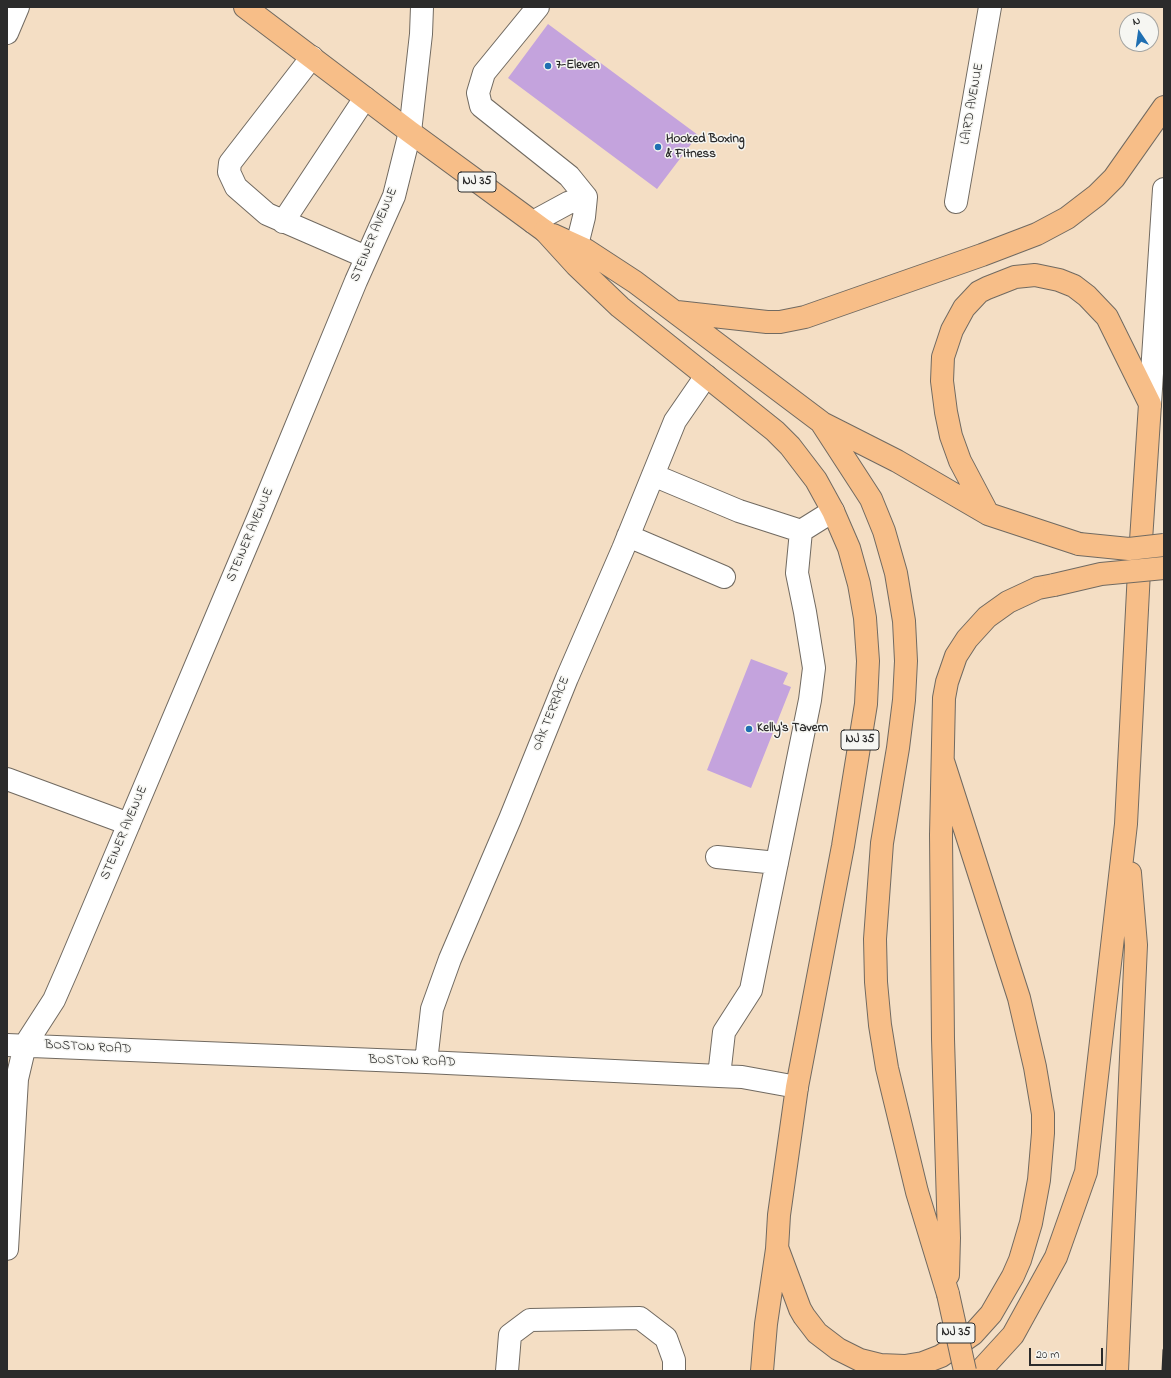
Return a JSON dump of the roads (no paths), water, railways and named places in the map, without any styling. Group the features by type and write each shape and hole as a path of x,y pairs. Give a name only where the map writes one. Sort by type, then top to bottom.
{"main road":[{"name":"NJ 35","path":"246,7 410,132 539,227 586,250 636,282 821,422 871,499 884,531 896,573 904,621 906,661 904,700 898,748 882,843 875,939 876,982 880,1025 887,1068 917,1192 948,1294 965,1371"},
{"path":"677,312 767,322 780,322 805,317 982,256 1037,234 1067,218 1097,195 1114,178 1164,107"},
{"name":"NJ 35","path":"539,227 576,266 620,307 776,430 816,480 833,511 851,556 859,584 865,618 868,661 866,704 843,846 797,1087 779,1215 777,1249 766,1324 762,1371"},
{"path":"980,1371 1013,1335 1056,1257 1086,1172 1126,824 1138,586 1150,404 1107,317 1087,296 1074,286 1059,280 1035,275 1015,277 979,292 964,308 952,330 943,357 942,381 951,436 960,461 988,514"},
{"path":"821,422 897,461 988,514 1079,544 1129,549 1164,545"},
{"path":"948,1294 949,1238 943,1039 941,835 944,698 947,682 956,656 967,639 987,617 1008,602 1038,588 1101,574 1164,568"},
{"path":"777,1249 800,1309 817,1333 838,1349 860,1360 880,1365 905,1366 923,1363 941,1356 973,1334 991,1314 1013,1276 1020,1260 1031,1223 1039,1180 1043,1132 1042,1107 1036,1067 1019,998 943,761"},
{"path":"1117,1371 1136,944 1126,824"}],"street":[{"path":"7,33 18,7"},
{"name":"STEINER AVENUE","path":"7,1249 17,1079 16,1045 54,1000 259,516 366,257 394,196 410,132 421,34 422,7"},
{"path":"538,7 484,73 478,93 480,106 569,176 586,197 584,217 577,246"},
{"name":"LAIRD AVENUE","path":"956,202 990,7"},
{"path":"312,57 230,163 229,172 236,187 267,214 366,257"},
{"path":"283,222 365,98"},
{"path":"1150,404 1164,189"},
{"path":"539,227 568,203 586,197"},
{"name":"OAK TERRACE","path":"426,1062 432,1009 450,959 510,819 566,678 676,421 706,376"},
{"path":"653,475 739,511 801,531 833,511"},
{"path":"719,1076 724,1032 751,990 810,700 814,668 797,573 801,531"},
{"path":"628,536 724,577"},
{"path":"7,779 129,824"},
{"path":"717,857 777,863"},
{"name":"BOSTON ROAD","path":"16,1045 719,1076 742,1078 797,1087"},
{"path":"507,1371 510,1335 530,1320 640,1318 666,1338 674,1360 674,1371"}],"railway":[{"path":"1163,1371 1164,1350"}],"place":[{"name":"7-Eleven","path":"548,66"},
{"name":"Hooked Boxing & Fitness","path":"658,147"},
{"name":"Kelly's Tavern","path":"749,729"}]}
